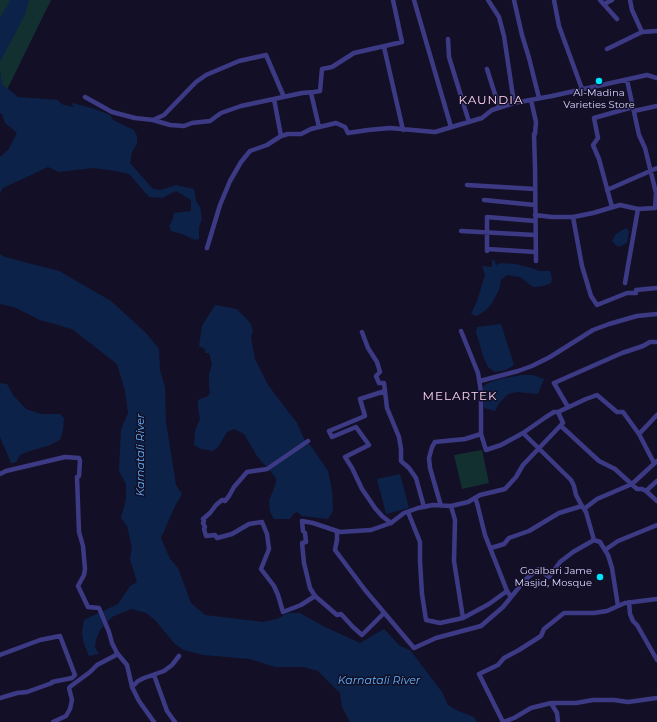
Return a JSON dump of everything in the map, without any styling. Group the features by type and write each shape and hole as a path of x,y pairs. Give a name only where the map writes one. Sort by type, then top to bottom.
{"street":[{"path":"85,97 112,112 170,125 184,126 210,121 220,113 241,106 320,91 322,70 332,67 354,53 402,42 393,0"},
{"path":"414,0 451,127"},
{"path":"488,0 499,17 504,36 514,103"},
{"path":"514,0 539,98"},
{"path":"554,0 559,26 582,89"},
{"path":"602,2 612,0"},
{"path":"630,0 632,10 642,32"},
{"path":"602,2 617,18"},
{"path":"607,49 642,32 657,30"},
{"path":"448,39 449,57 469,122"},
{"path":"384,47 403,130"},
{"path":"153,120 164,115 196,82 206,76 239,61 266,55 284,97"},
{"path":"487,69 499,107"},
{"path":"207,248 220,205 230,181 241,162 250,151 267,145 281,136 288,134 301,134 319,127 336,123 345,127 348,133 390,128 435,132 482,118 492,110 514,103 647,75 657,78"},
{"path":"535,215 573,217 620,205 638,209 655,208 656,193 645,148 639,135 627,80"},
{"path":"311,93 319,127"},
{"path":"274,99 281,136"},
{"path":"531,100 536,122 534,134 536,261"},
{"path":"612,207 599,160 593,145 598,138 594,118 634,109 657,106"},
{"path":"607,190 657,168"},
{"path":"467,185 535,189"},
{"path":"484,200 535,205"},
{"path":"625,283 638,209"},
{"path":"535,221 487,217 487,250 536,252"},
{"path":"573,217 582,266 591,296 597,305 627,292 636,293 636,290 657,288"},
{"path":"460,231 535,235"},
{"path":"480,380 532,366 550,357 593,330 609,324 637,316 657,314"},
{"path":"461,331 471,352 480,380 482,392 481,434 486,450 502,445 554,412 558,412 597,395 617,412 622,412 639,434 656,462 632,484 597,499 583,507 559,513 529,531 508,538 504,544 491,548"},
{"path":"362,332 368,348 377,362 380,372 376,376 379,383 384,383 387,408 399,437 401,461 409,468 416,478 424,507"},
{"path":"568,407 554,383 650,342 657,342"},
{"path":"385,390 360,399 365,416 329,431 332,437 356,427 369,445 345,457 362,489 375,508 391,523"},
{"path":"384,613 362,635 341,614 337,615 315,596 310,588 304,563 302,544 306,542 306,533 303,531 302,522 313,523 340,532 371,530 391,523 398,517 408,512 424,507 451,506 468,502 480,495 505,489 516,477 523,464 539,450 563,424 558,412"},
{"path":"639,434 657,415"},
{"path":"561,426 599,461 615,469 637,489 646,491 657,501"},
{"path":"523,433 571,480 586,512 594,540"},
{"path":"441,506 430,468 429,458 432,447 435,442 465,439 481,434"},
{"path":"308,441 267,469 247,472 234,487 229,496 222,500 203,519 203,523 206,536 216,535 217,538 232,534 249,524 262,522 267,534 269,549 261,569 276,591 283,612 301,605 315,596"},
{"path":"0,474 6,471 65,457 79,458 79,476 77,477 79,532 84,546 85,569 84,575 78,586 88,607 99,608 112,643 118,654 127,665 132,687 139,701 154,722"},
{"path":"646,491 657,481"},
{"path":"475,498 485,535 507,591 511,597"},
{"path":"451,506 455,520 454,561 463,618"},
{"path":"408,512 420,542 422,594 426,620 440,623 463,618 489,604 507,591"},
{"path":"605,550 618,541 657,525"},
{"path":"337,530 335,550 365,590 414,648 436,638 481,626 503,607 525,580 538,569 549,577 560,562 573,552 594,540 600,542 608,554 612,568 618,606"},
{"path":"657,599 629,602 608,611 594,613 564,613 544,629 541,636 504,658 494,668 480,674 486,691 503,722 514,718 531,708 551,703 576,703 593,700 628,702 657,698"},
{"path":"629,602 630,614 633,621 637,625 657,660"},
{"path":"0,655 40,640 60,636 75,675 72,678 52,682 27,692 0,698"},
{"path":"53,722 66,716 70,709 72,700 69,688 97,665 118,654"},
{"path":"132,687 138,681 164,671 172,665 179,656"},
{"path":"154,675 167,711 175,722"},
{"path":"551,703 557,713 558,722"}],"green space":[{"path":"0,0 51,0 0,104"},
{"path":"482,450 489,483 462,489 454,455"}],"water":[{"path":"10,0 29,0 25,15 0,62 0,18"},
{"path":"0,68 2,84 18,97 58,100 61,104 73,107 72,103 92,108 110,115 113,120 134,130 137,136 137,144 132,152 130,163 153,189 161,190 176,185 194,189 202,219 199,227 199,239 195,240 171,231 169,226 173,219 174,213 191,211 191,200 176,191 162,198 149,197 129,174 93,168 59,172 48,167 3,188 0,193 0,157 8,150 17,133 5,123 2,114 0,113"},
{"path":"626,228 629,231 627,243 618,247 612,241 616,234"},
{"name":"Karnatali River","path":"0,254 5,257 59,271 111,301 146,333 159,349 160,370 165,387 166,422 176,485 182,494 161,538 170,559 178,568 191,603 205,615 263,622 277,619 288,613 300,613 323,626 360,643 384,629 400,646 410,650 442,692 448,705 474,717 477,722 350,722 342,707 340,693 318,671 303,667 275,667 250,659 203,655 184,650 175,644 155,620 146,613 131,609 112,617 100,630 95,647 99,654 89,656 83,641 82,632 84,620 118,604 130,586 137,582 130,559 132,547 127,526 121,518 126,499 126,484 119,471 121,429 128,413 125,391 117,364 72,329 40,320 14,307 0,304"},
{"path":"492,260 494,260 496,265 501,263 515,264 538,271 550,271 552,278 551,283 544,286 533,287 520,277 507,275 501,280 499,290 492,303 486,310 477,316 471,314 477,301 485,275 482,266 492,267"},
{"path":"215,305 237,309 251,324 253,331 251,338 255,359 268,385 297,423 305,441 311,446 328,471 332,491 333,511 328,519 302,516 297,512 293,514 290,519 274,519 270,512 269,501 276,483 276,478 257,456 244,434 234,429 227,432 218,447 213,451 201,449 194,445 195,431 200,419 198,400 208,396 210,392 209,374 212,364 209,353 205,353 205,349 199,346 202,326"},
{"path":"501,324 514,365 506,370 495,372 488,367 476,332 477,327"},
{"path":"522,375 533,375 544,379 538,394 517,392 508,394 499,403 495,411 484,408 483,387 486,384 499,379"},
{"path":"0,383 7,384 13,395 26,409 41,414 60,414 64,418 60,440 20,455 17,461 11,463 0,437"},
{"path":"400,474 409,508 386,514 377,479"}],"place":[{"name":"Al-Madina Varieties Store","path":"599,81"},
{"name":"Goalbari Jame Masjid, Mosque","path":"600,577"}],"district":[{"name":"KAUNDIA","path":"491,100"},
{"name":"MELARTEK","path":"460,396"}]}
